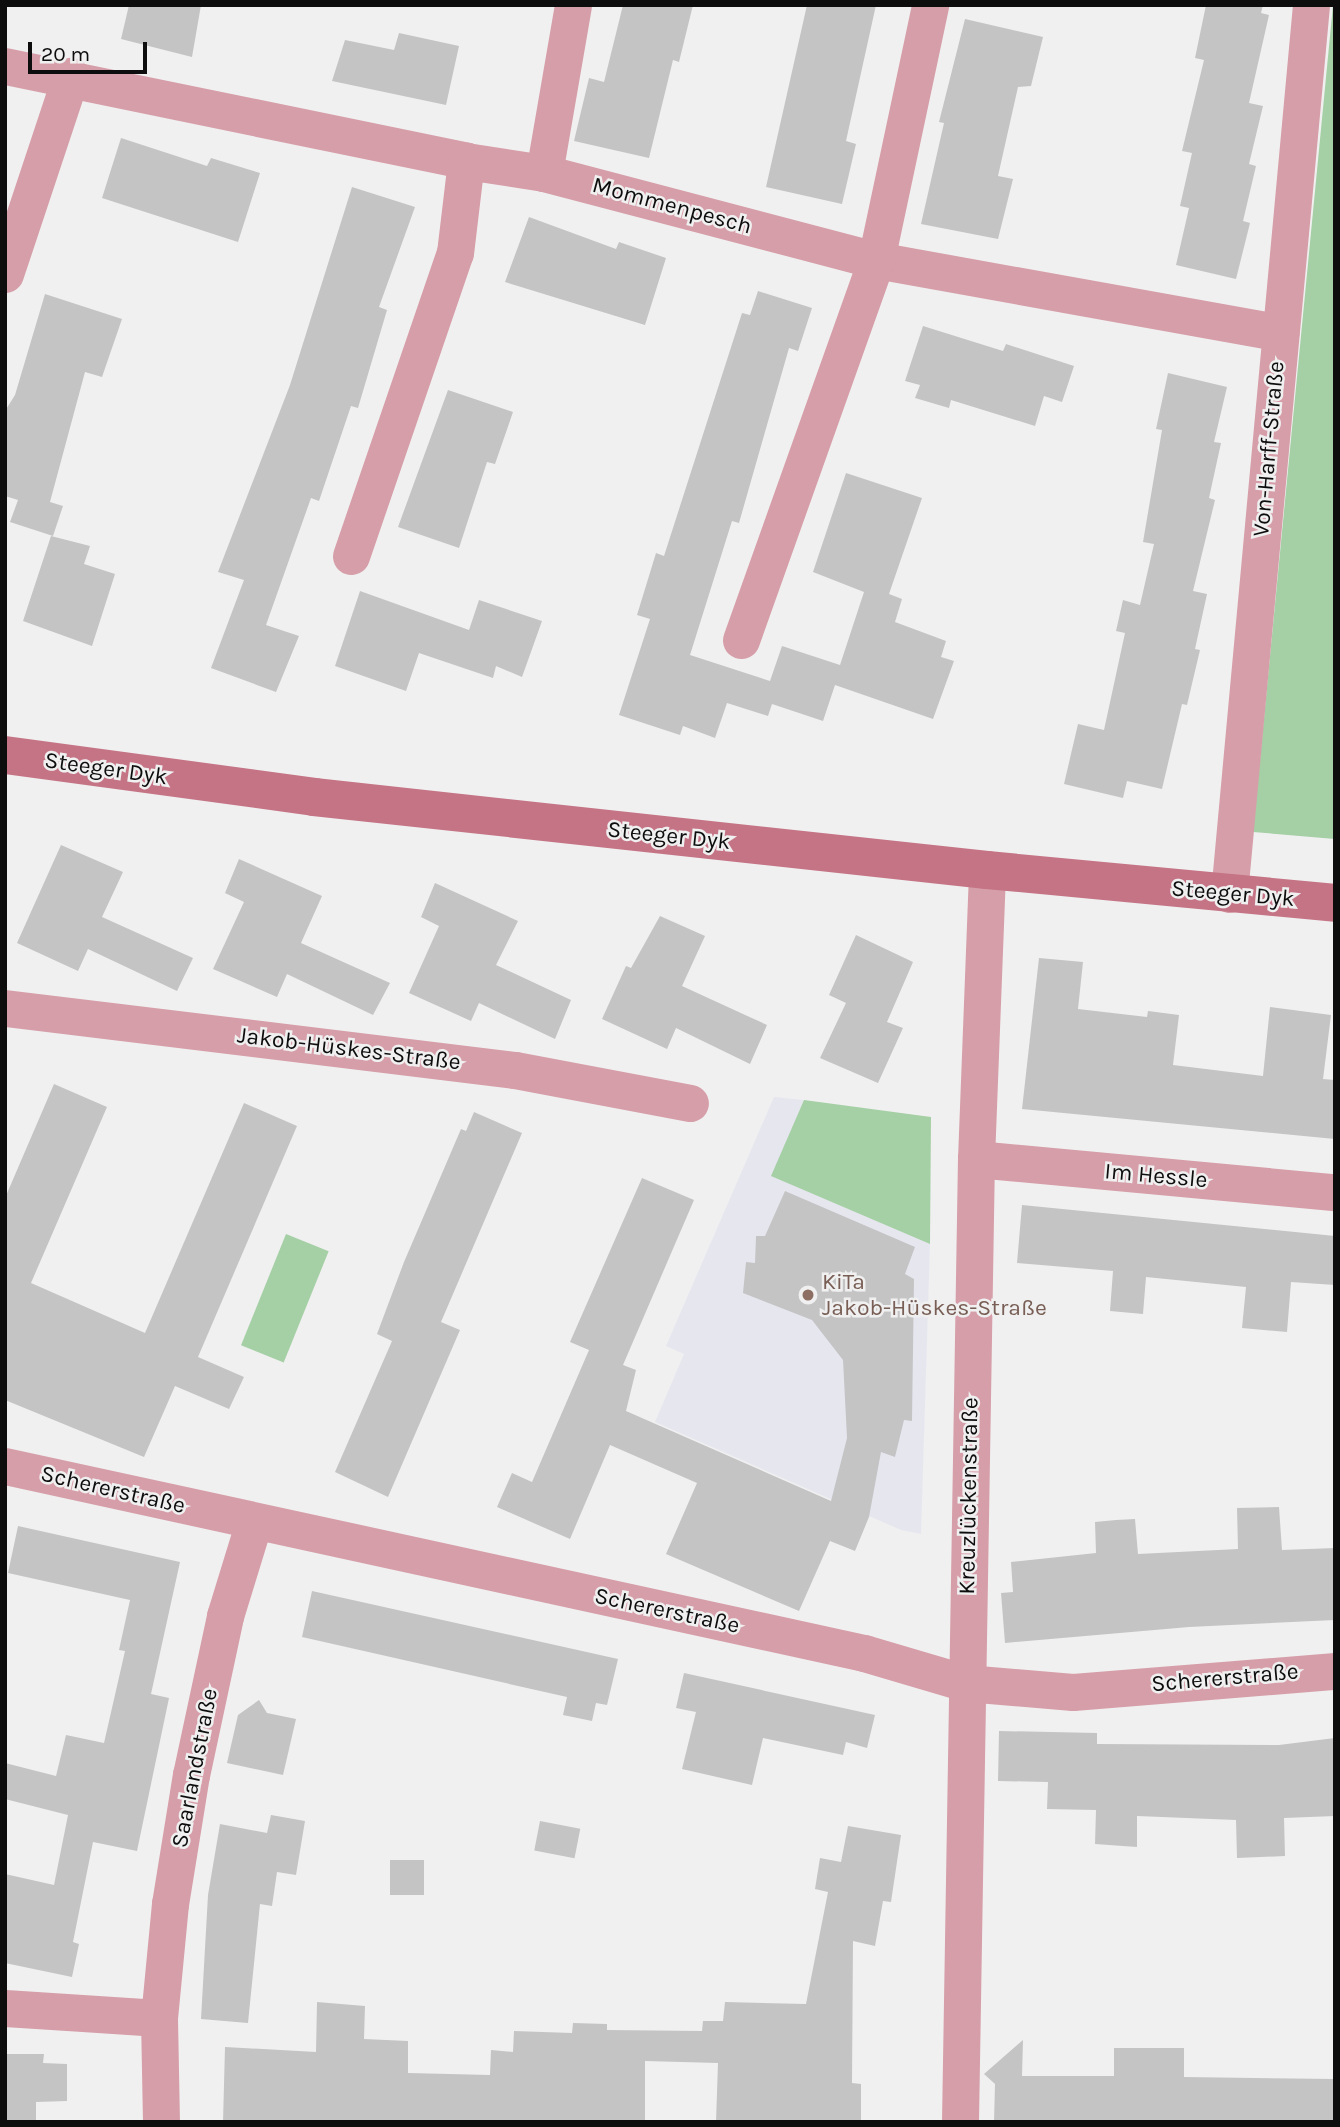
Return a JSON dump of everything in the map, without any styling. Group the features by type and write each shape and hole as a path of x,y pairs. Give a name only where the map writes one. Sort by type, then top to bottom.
{"street":[{"path":"544,173 573,5"},
{"path":"741,640 876,260 930,5"},
{"name":"Von-Harff-Straße","path":"1229,894 1311,5"},
{"name":"Mommenpesch","path":"5,65 71,76 466,162 544,173 876,260 1280,333"},
{"path":"5,274 71,76"},
{"path":"351,556 455,253 466,162"},
{"name":"Steeger Dyk","path":"5,755 314,797 987,870 1335,903"},
{"name":"Kreuzlückenstraße","path":"960,2122 976,1159 987,870"},
{"name":"Jakob-Hüskes-Straße","path":"5,1008 515,1070 690,1103"},
{"name":"Im Hessle","path":"976,1159 1335,1192"},
{"name":"Schererstraße","path":"5,1466 864,1653 966,1683 1073,1692 1335,1671"},
{"name":"Saarlandstraße","path":"160,2122 159,2018 170,1904 191,1775 225,1616 254,1522"},
{"path":"5,2008 159,2018"}],"shaded area":[{"name":"KiTa Jakob-Hüskes-Straße","path":"774,1097 804,1100 772,1176 930,1244 921,1534 901,1530 655,1422 684,1354 666,1346"}],"green space":[{"path":"1335,5 1335,839 1253,832"},
{"path":"804,1100 931,1117 930,1244 771,1176"},
{"path":"286,1234 329,1251 284,1362 241,1345"}],"building":[{"path":"129,5 201,5 192,57 121,39"},
{"path":"623,5 693,5 679,62 673,60 649,158 574,141 589,78 604,82"},
{"path":"807,5 876,5 846,141 856,144 842,204 766,187"},
{"path":"1206,5 1263,5 1261,13 1269,15 1249,103 1263,106 1249,164 1256,166 1243,221 1250,223 1236,279 1176,265 1189,208 1180,206 1192,153 1182,151 1204,60 1195,58"},
{"path":"965,19 1043,37 1031,86 1018,87 998,176 1013,179 998,239 921,224 944,123 939,122"},
{"path":"399,33 459,46 446,105 332,81 345,40 394,50"},
{"path":"121,138 207,166 211,158 260,173 238,242 102,198"},
{"path":"352,187 415,207 379,307 387,310 358,408 351,406 319,501 311,498 266,625 299,636 276,692 211,668 244,580 218,572 290,385"},
{"path":"529,217 616,249 619,242 666,258 645,325 505,282"},
{"path":"758,291 812,308 798,351 789,348 739,523 732,521 690,655 770,681 782,646 840,665 864,592 813,572 846,473 922,498 889,594 902,599 895,622 946,641 941,657 954,661 933,719 835,685 823,721 772,704 768,716 727,703 715,738 683,726 680,735 619,715 650,619 637,615 656,553 664,556 742,313 750,315"},
{"path":"45,294 122,319 102,377 85,372 50,502 63,506 53,536 10,522 18,500 5,496 5,411 15,395"},
{"path":"923,326 1003,351 1006,344 1074,366 1062,402 1044,396 1035,426 951,400 949,408 915,398 920,385 905,381"},
{"path":"1168,373 1227,387 1214,442 1221,443 1209,498 1215,500 1193,591 1207,594 1195,649 1200,650 1187,705 1182,704 1162,789 1127,781 1123,798 1064,784 1078,724 1104,730 1125,633 1116,631 1123,600 1140,605 1154,544 1143,542 1162,430 1156,429"},
{"path":"448,390 513,412 495,464 487,462 459,548 398,527"},
{"path":"51,536 90,546 84,564 115,574 92,646 23,621"},
{"path":"360,591 469,630 479,600 542,621 522,677 496,666 493,678 419,653 406,691 335,666"},
{"path":"61,845 123,872 102,917 193,958 177,991 88,949 78,971 17,943"},
{"path":"239,859 322,896 301,943 390,983 373,1015 287,974 277,997 213,969 244,902 225,893"},
{"path":"435,883 518,921 496,965 571,1000 555,1039 479,1003 471,1021 409,993 439,926 421,917"},
{"path":"660,916 705,936 682,986 767,1025 750,1064 676,1028 667,1049 602,1019 626,966 631,968"},
{"path":"856,935 913,962 887,1022 903,1028 878,1083 820,1058 846,1003 829,995"},
{"path":"1039,958 1083,962 1078,1009 1147,1017 1148,1011 1179,1015 1173,1065 1263,1076 1270,1007 1331,1015 1323,1079 1335,1080 1335,1139 1022,1109"},
{"path":"54,1084 107,1107 31,1283 145,1333 244,1103 297,1126 198,1357 244,1377 229,1409 175,1386 144,1457 5,1400 5,1198"},
{"path":"474,1112 522,1133 441,1322 460,1330 388,1497 335,1472 392,1341 377,1334 404,1262 461,1129 466,1131"},
{"path":"642,1178 694,1200 623,1365 636,1370 626,1411 831,1501 847,1438 843,1360 812,1320 743,1293 746,1262 755,1263 756,1236 765,1236 785,1191 915,1247 905,1274 914,1279 912,1421 904,1420 895,1457 881,1452 869,1517 855,1551 830,1541 799,1611 666,1554 697,1483 610,1445 570,1539 497,1507 512,1473 532,1482 589,1350 570,1342"},
{"path":"1022,1205 1335,1236 1335,1285 1291,1282 1287,1332 1242,1328 1246,1287 1146,1277 1143,1314 1110,1311 1113,1271 1017,1263"},
{"path":"1279,1507 1282,1550 1335,1548 1335,1620 1189,1627 1005,1643 1001,1593 1013,1592 1011,1562 1096,1553 1095,1522 1116,1520 1135,1519 1138,1554 1238,1549 1237,1508"},
{"path":"18,1526 180,1562 151,1694 169,1698 137,1851 93,1842 73,1942 79,1944 72,1977 5,1963 5,1874 54,1885 68,1815 5,1799 5,1763 56,1776 66,1735 104,1743 125,1651 119,1650 130,1600 8,1573"},
{"path":"312,1591 618,1659 607,1705 596,1703 592,1721 563,1715 567,1697 302,1637"},
{"path":"684,1673 875,1715 867,1748 846,1742 843,1755 763,1738 752,1785 682,1769 696,1712 676,1708"},
{"path":"259,1700 267,1713 296,1719 283,1775 227,1763 238,1715"},
{"path":"999,1731 1097,1733 1097,1744 1279,1745 1335,1738 1335,1816 1284,1818 1285,1856 1237,1858 1236,1820 1137,1816 1137,1847 1095,1844 1096,1810 1047,1809 1048,1782 998,1781"},
{"path":"271,1815 305,1821 296,1875 277,1872 272,1906 260,1904 248,2023 201,2019 208,1895 220,1824 267,1833"},
{"path":"540,1821 580,1829 575,1858 534,1850"},
{"path":"848,1826 901,1835 891,1902 883,1901 875,1946 853,1941 852,2083 861,2084 861,2122 716,2122 718,2063 645,2061 645,2122 223,2122 225,2047 316,2052 317,2002 365,2006 364,2039 408,2041 408,2073 490,2075 491,2050 513,2052 514,2031 572,2033 573,2023 607,2024 607,2030 702,2031 703,2021 723,2021 725,2002 806,2004 828,1892 815,1889 820,1858 841,1862"},
{"path":"390,1860 424,1860 424,1895 390,1895"},
{"path":"1023,2040 1022,2076 1114,2076 1114,2048 1184,2048 1184,2077 1335,2079 1335,2122 994,2122 995,2084 984,2074"},
{"path":"5,2054 44,2054 43,2063 67,2064 67,2101 36,2102 36,2121 5,2120"}],"place":[{"name":"KiTa Jakob-Hüskes-Straße","path":"808,1295"}]}
